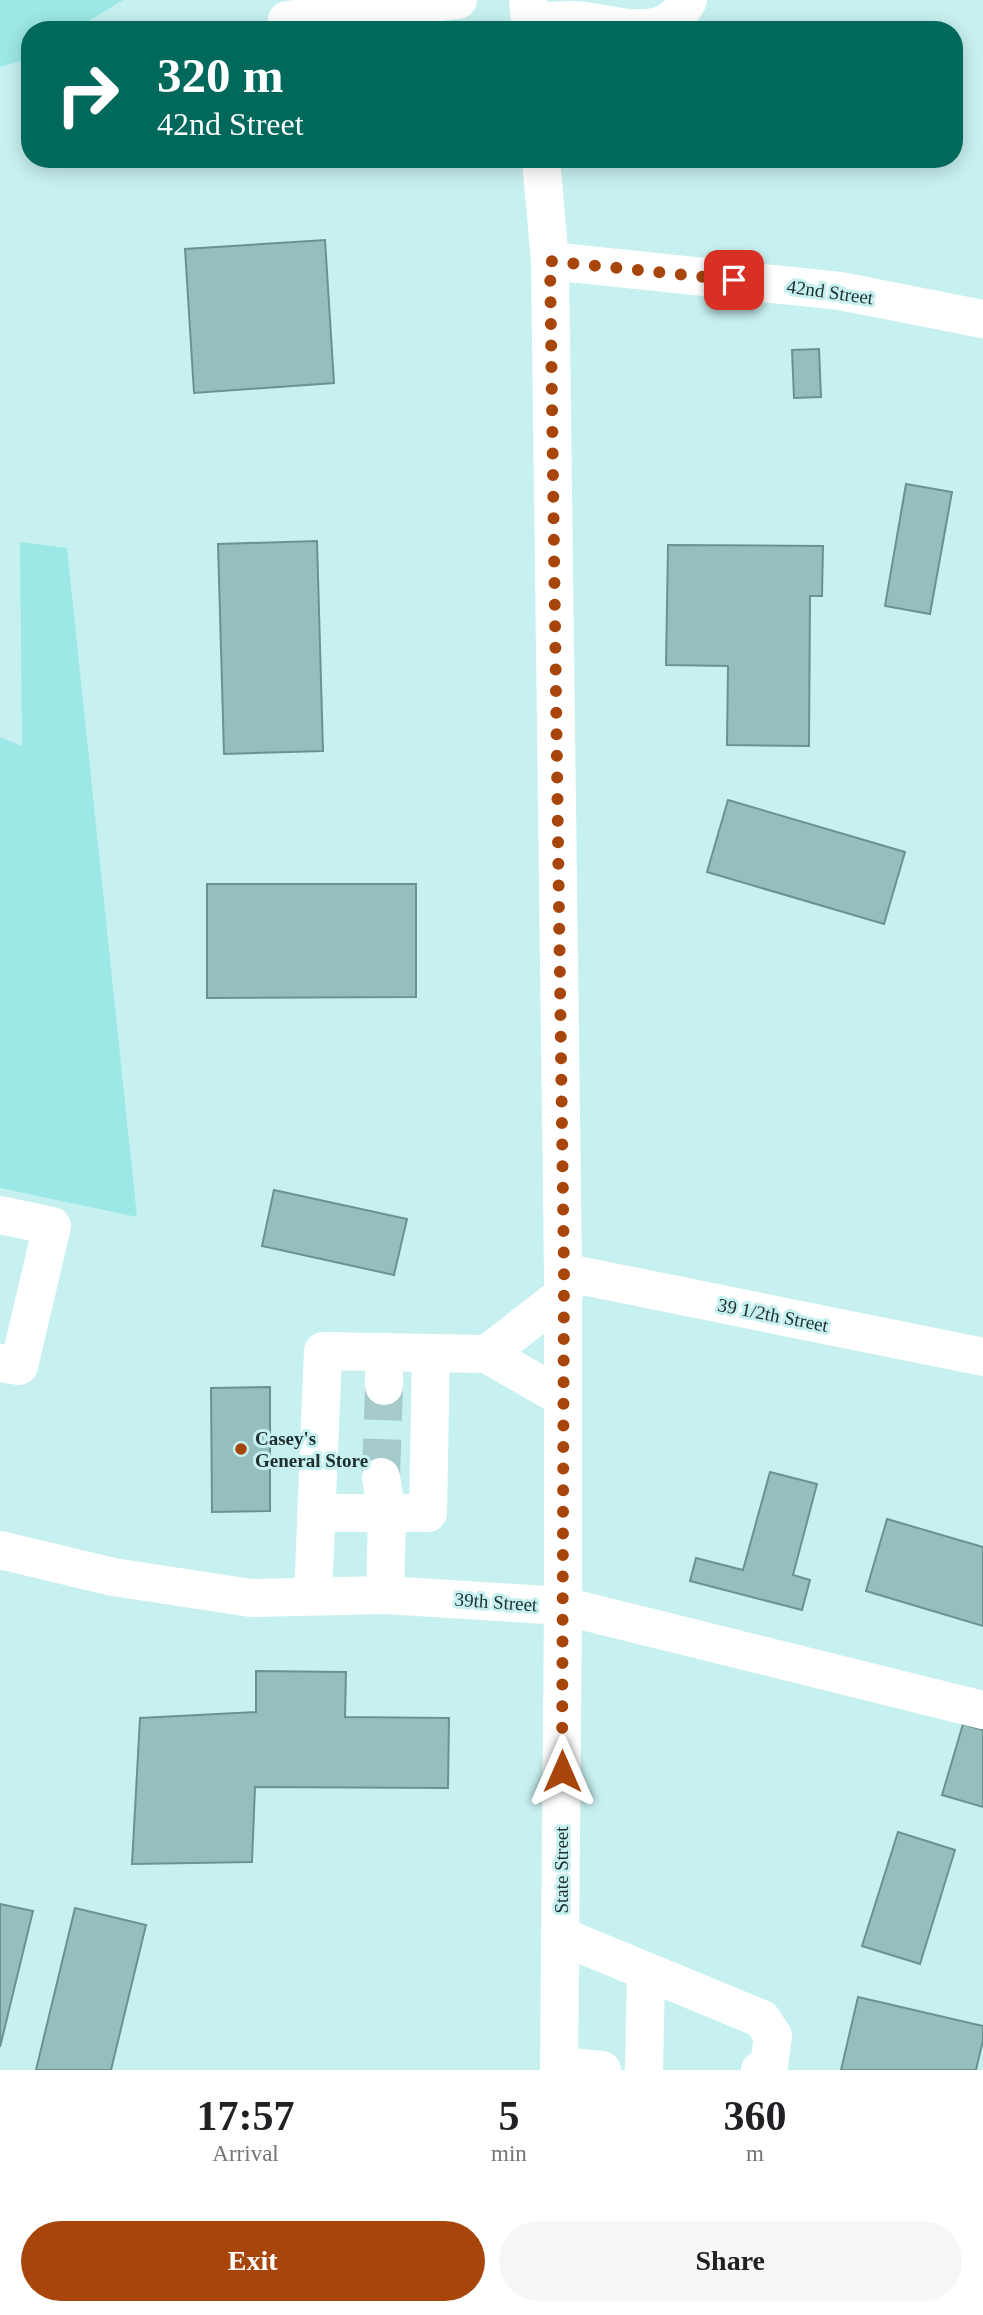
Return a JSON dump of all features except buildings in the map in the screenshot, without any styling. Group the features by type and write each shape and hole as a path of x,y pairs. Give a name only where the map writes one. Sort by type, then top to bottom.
{"main road":[{"path":"287,20 458,0"},
{"path":"668,21 688,0"},
{"path":"529,17 581,21"},
{"name":"State Street","path":"542,168 550,261 564,1283 559,2068"},
{"name":"42nd Street","path":"550,261 840,291 983,319"},
{"path":"0,1215 51,1226 19,1366 0,1363"},
{"path":"487,1354 564,1283"},
{"name":"39 1/2th Street","path":"564,1283 983,1357"},
{"path":"313,1596 323,1351 384,1369 431,1353 487,1354 563,1398"},
{"path":"316,1513 384,1495 428,1513 431,1353"},
{"path":"384,1495 385,1595"},
{"name":"39th Street","path":"0,1550 113,1577 251,1598 385,1595 564,1606 983,1710"},
{"path":"561,1936 762,2019 773,2036 769,2065 760,2070"},
{"path":"644,2070 646,1973"},
{"path":"559,2068 602,2070"}],"shaded area":[{"path":"0,0 123,0 89,21 21,21 21,61 0,67"},
{"path":"20,542 67,548 137,1217 0,1188 0,737 22,746"}],"tunnel":[{"path":"381,1477 384,1386"}],"place":[{"name":"Casey's General Store","path":"241,1449"}],"route":[{"path":"562,1771 564,1272 550,261 734,280"}]}
